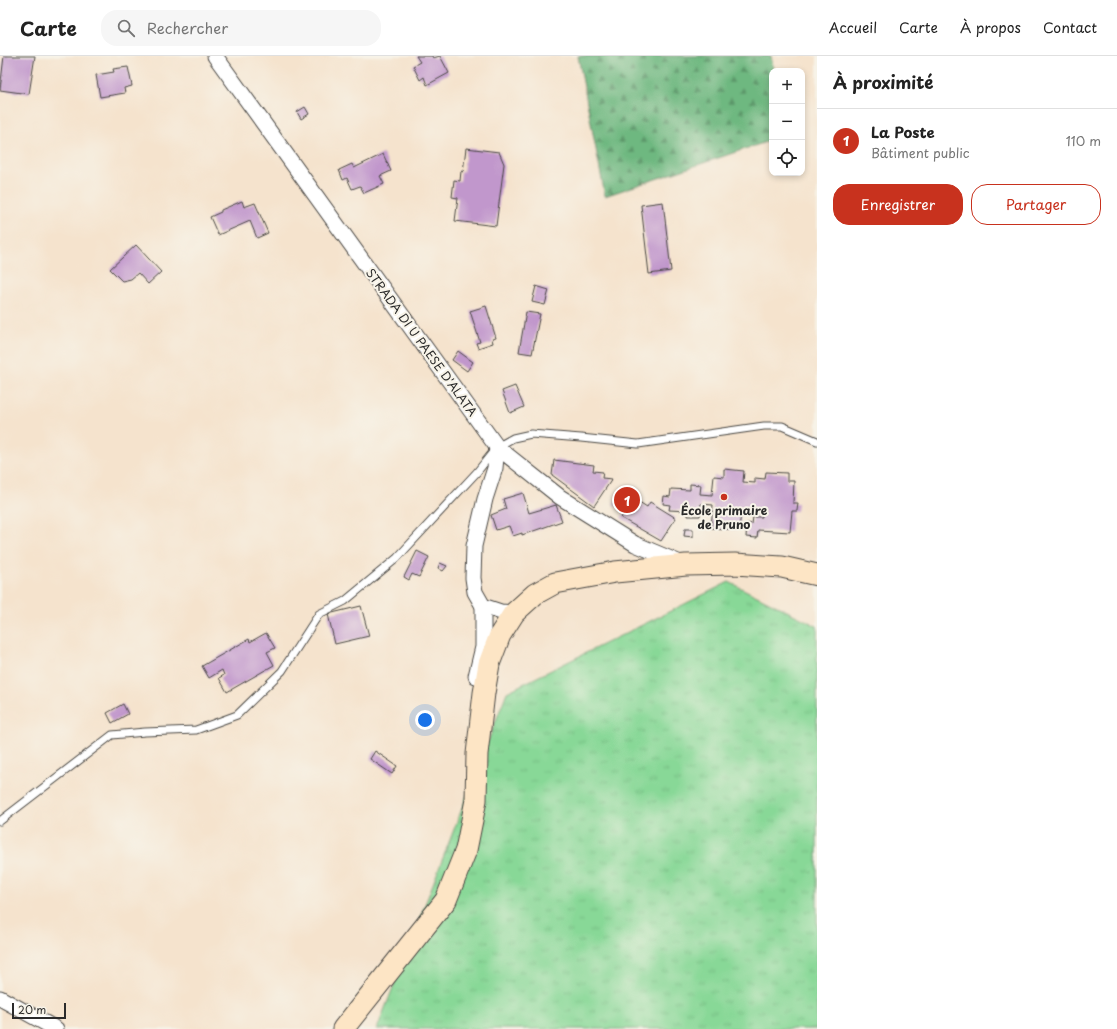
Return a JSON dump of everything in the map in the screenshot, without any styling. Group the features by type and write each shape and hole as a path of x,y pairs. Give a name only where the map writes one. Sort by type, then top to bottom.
{"street":[{"name":"STRADA DI U PAESE D'ALATA","path":"215,56 497,447 560,497 634,544 686,565"},
{"path":"484,693 476,676 483,647 483,606 475,592 473,578 474,546 485,499 495,468 497,447"},
{"path":"343,1029 446,900 466,850 476,800 477,754 484,693 490,664 500,635 514,613 535,594 555,582 615,572 686,565 743,564 782,567 817,576"},
{"path":"483,606 501,612 514,613"},
{"path":"0,998 56,1029"}],"lane":[{"path":"0,821 112,735 196,730 237,714 282,671 319,614 346,601 397,558 477,472 497,447 513,438 531,434 638,444 764,426 782,426 817,441"}],"green space":[{"path":"578,56 771,56 773,68 769,68 769,141 605,196"},
{"path":"729,582 817,626 817,1029 377,1029 507,692"}],"building":[{"path":"4,56 35,56 29,94 0,90"},
{"path":"416,56 432,56 433,58 440,56 449,73 427,85 424,77 420,80 413,66 420,62"},
{"path":"128,67 132,86 124,88 125,93 100,97 96,75 114,72 113,69"},
{"path":"305,107 309,114 301,119 297,112"},
{"path":"466,148 499,152 504,164 496,226 455,221 458,198 452,197 454,180 460,181 461,171 463,172"},
{"path":"383,154 391,171 380,176 384,184 364,193 360,186 352,189 347,178 343,180 339,170 352,164 354,168"},
{"path":"242,201 244,207 255,203 268,233 257,238 250,221 218,235 210,217 221,212 221,210"},
{"path":"663,202 671,271 649,274 641,205"},
{"path":"136,245 161,272 148,284 138,273 131,279 122,281 110,269"},
{"path":"536,286 549,290 545,305 532,302"},
{"path":"486,306 496,338 492,339 493,343 478,348 476,343 480,342 470,311"},
{"path":"526,312 540,314 532,354 519,352"},
{"path":"458,351 473,362 467,371 452,360"},
{"path":"515,386 524,407 510,413 502,391"},
{"path":"554,460 594,465 593,471 603,472 602,478 612,479 594,506 552,475"},
{"path":"724,469 744,471 743,482 755,483 755,478 765,479 766,472 787,473 787,481 794,481 793,503 798,503 797,511 792,511 790,532 758,530 757,538 746,537 747,523 752,524 753,517 762,517 762,513 741,512 739,530 711,528 713,505 701,504 700,516 688,516 688,511 669,510 670,505 663,504 664,496 670,497 671,489 690,490 690,484 701,485 700,494 712,495 714,476 724,477"},
{"path":"622,491 647,507 650,502 676,518 661,541 621,518 625,512 613,504"},
{"path":"523,493 529,513 556,505 562,521 522,535 522,533 513,536 509,526 496,530 491,515 506,509 503,499"},
{"path":"685,529 693,529 693,537 684,536"},
{"path":"417,551 429,557 419,577 412,574 409,580 404,577"},
{"path":"440,563 447,566 443,571 438,568"},
{"path":"361,606 369,636 335,644 328,614"},
{"path":"266,633 275,648 267,652 274,665 227,692 219,678 224,675 222,670 209,678 202,666 249,639 250,642"},
{"path":"123,704 128,714 112,723 107,713"},
{"path":"375,751 397,766 392,774 370,759"}],"place":[{"name":"École primaire de Pruno","path":"724,497"},
{"name":"La Poste","path":"627,500"}]}
